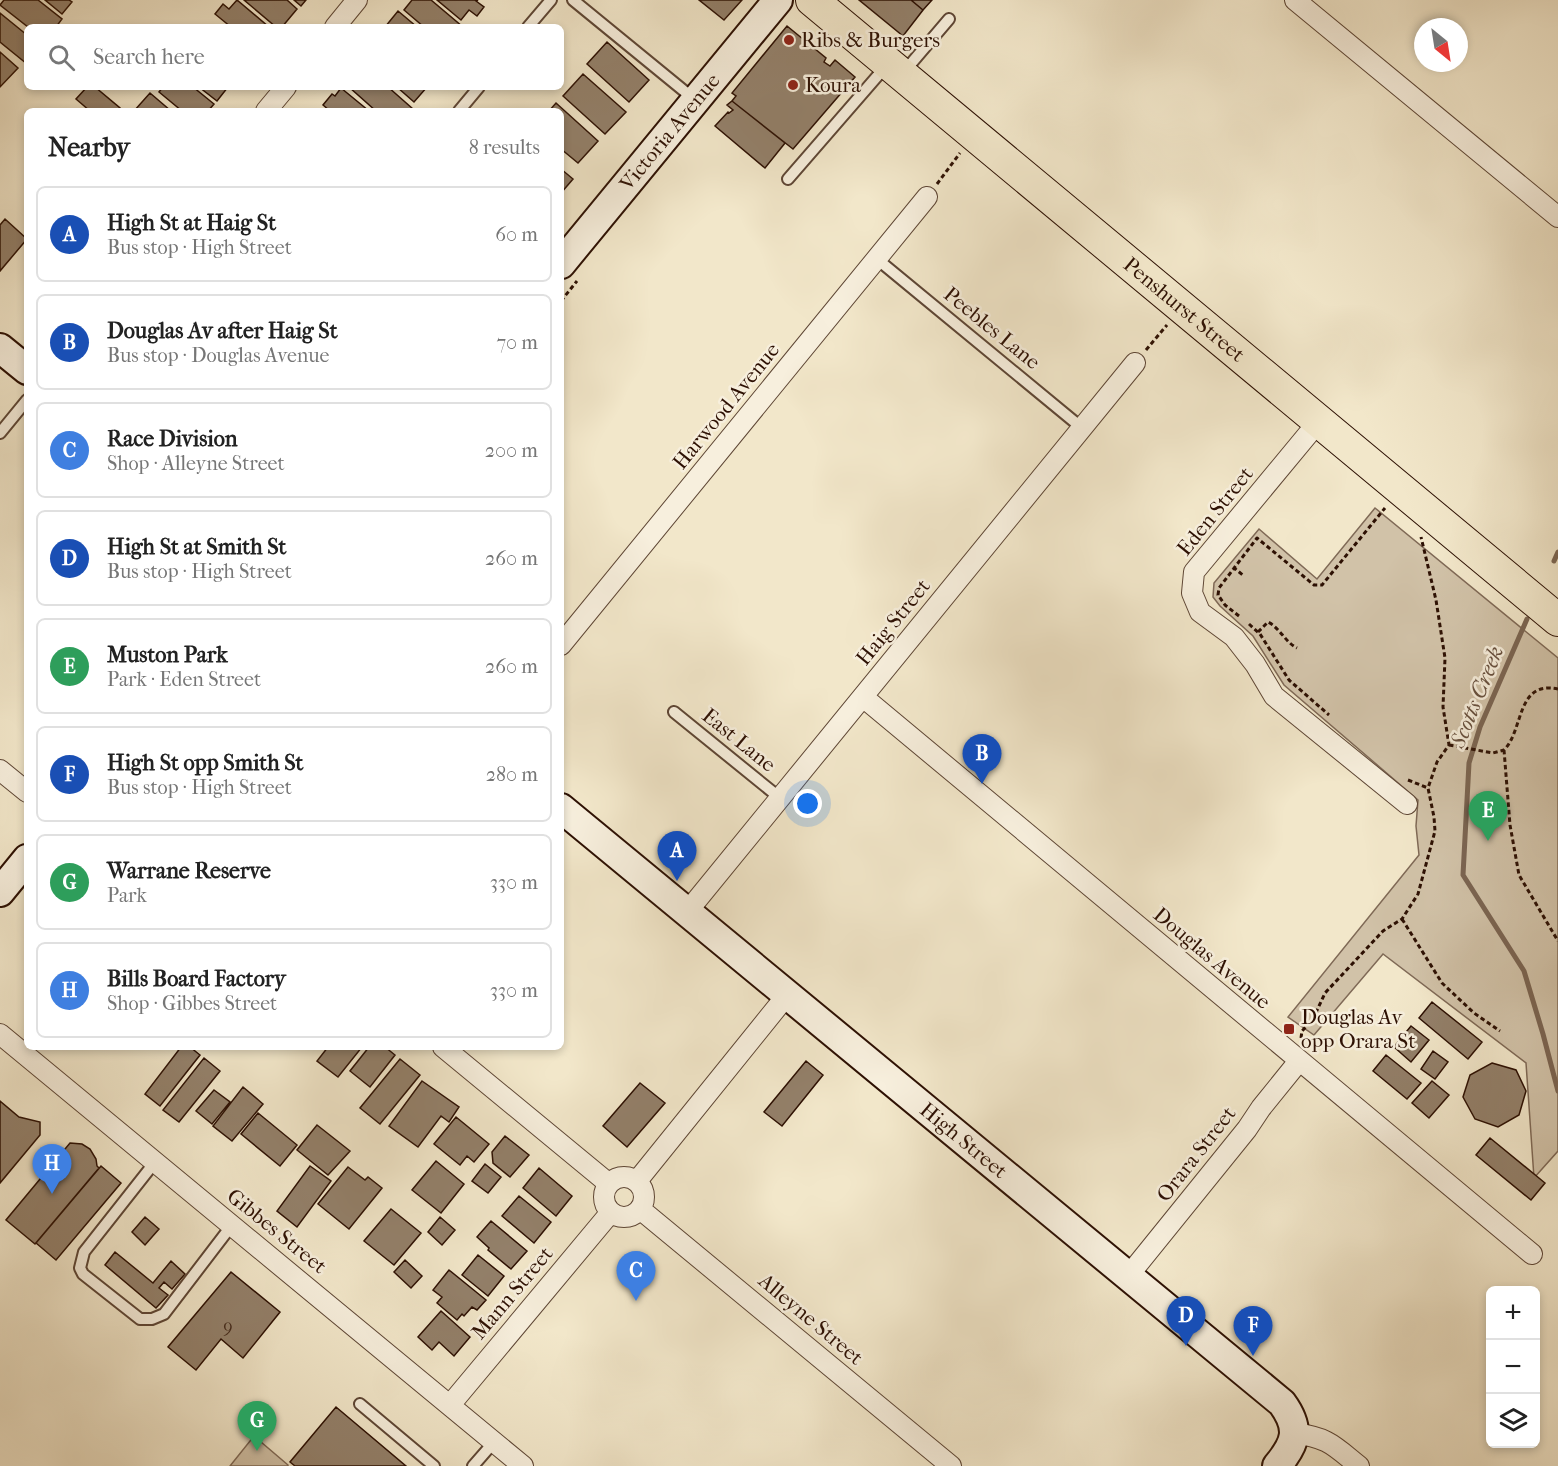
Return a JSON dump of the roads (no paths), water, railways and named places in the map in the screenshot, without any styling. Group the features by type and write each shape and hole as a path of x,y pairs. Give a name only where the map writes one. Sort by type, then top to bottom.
{"main road":[{"name":"Penshurst Street","path":"812,0 1558,620"}],"street":[{"path":"337,24 357,0"},
{"name":"Victoria Avenue","path":"564,260 778,0"},
{"path":"1295,0 1558,217"},
{"path":"268,108 284,90"},
{"name":"Harwood Avenue","path":"564,641 927,197"},
{"path":"0,348 24,368"},
{"name":"Haig Street","path":"687,912 1135,363"},
{"name":"Eden Street","path":"1319,421 1194,572 1192,593 1200,612 1234,638 1256,664 1274,696 1407,804"},
{"name":"Douglas Avenue","path":"863,697 1532,1254"},
{"path":"0,770 24,790"},
{"name":"High Street","path":"564,810 1282,1403 1291,1415 1294,1433"},
{"path":"0,892 24,863"},
{"path":"637,1181 788,995"},
{"name":"Gibbes Street","path":"0,1034 450,1405 494,1442 514,1463"},
{"path":"447,1050 609,1184"},
{"name":"Orara Street","path":"1129,1275 1247,1130 1261,1108 1299,1061"},
{"path":"625,1176 637,1181 643,1191 643,1204 629,1216 616,1215 604,1202 605,1189 609,1184 613,1179 625,1176"},
{"name":"Alleyne Street","path":"639,1209 951,1466"},
{"name":"Mann Street","path":"450,1405 611,1212"},
{"path":"1276,1466 1289,1450 1294,1433 1320,1437 1330,1442 1359,1466"}],"lane":[{"path":"531,24 551,0"},
{"path":"573,0 696,100"},
{"path":"788,179 896,68 949,19"},
{"path":"462,108 476,90"},
{"name":"Peebles Lane","path":"877,259 1082,428"},
{"path":"0,433 24,404"},
{"name":"East Lane","path":"674,712 780,798"},
{"path":"155,1162 84,1252 80,1268 83,1274 140,1319 152,1319 164,1314 231,1225"},
{"path":"360,1404 434,1466"},
{"path":"473,1466 494,1442"}],"waterway":[{"name":"Scotts Creek","path":"1554,561 1558,552"},
{"name":"Scotts Creek","path":"1527,619 1480,727 1469,763 1463,875 1524,971 1558,1091"}],"place":[{"name":"Ribs & Burgers","path":"789,40"},
{"name":"Koura","path":"793,85"},
{"name":"Douglas Av after Haig St","path":"982,784"},
{"name":"Muston Park","path":"1488,841"},
{"name":"High St at Haig St","path":"677,881"},
{"name":"Douglas Av opp Orara St","path":"1289,1029"},
{"name":"Bills Board Factory","path":"52,1194"},
{"name":"Race Division","path":"636,1301"},
{"name":"High St at Smith St","path":"1186,1346"},
{"name":"High St opp Smith St","path":"1253,1356"},
{"name":"Warrane Reserve","path":"257,1451"}]}
